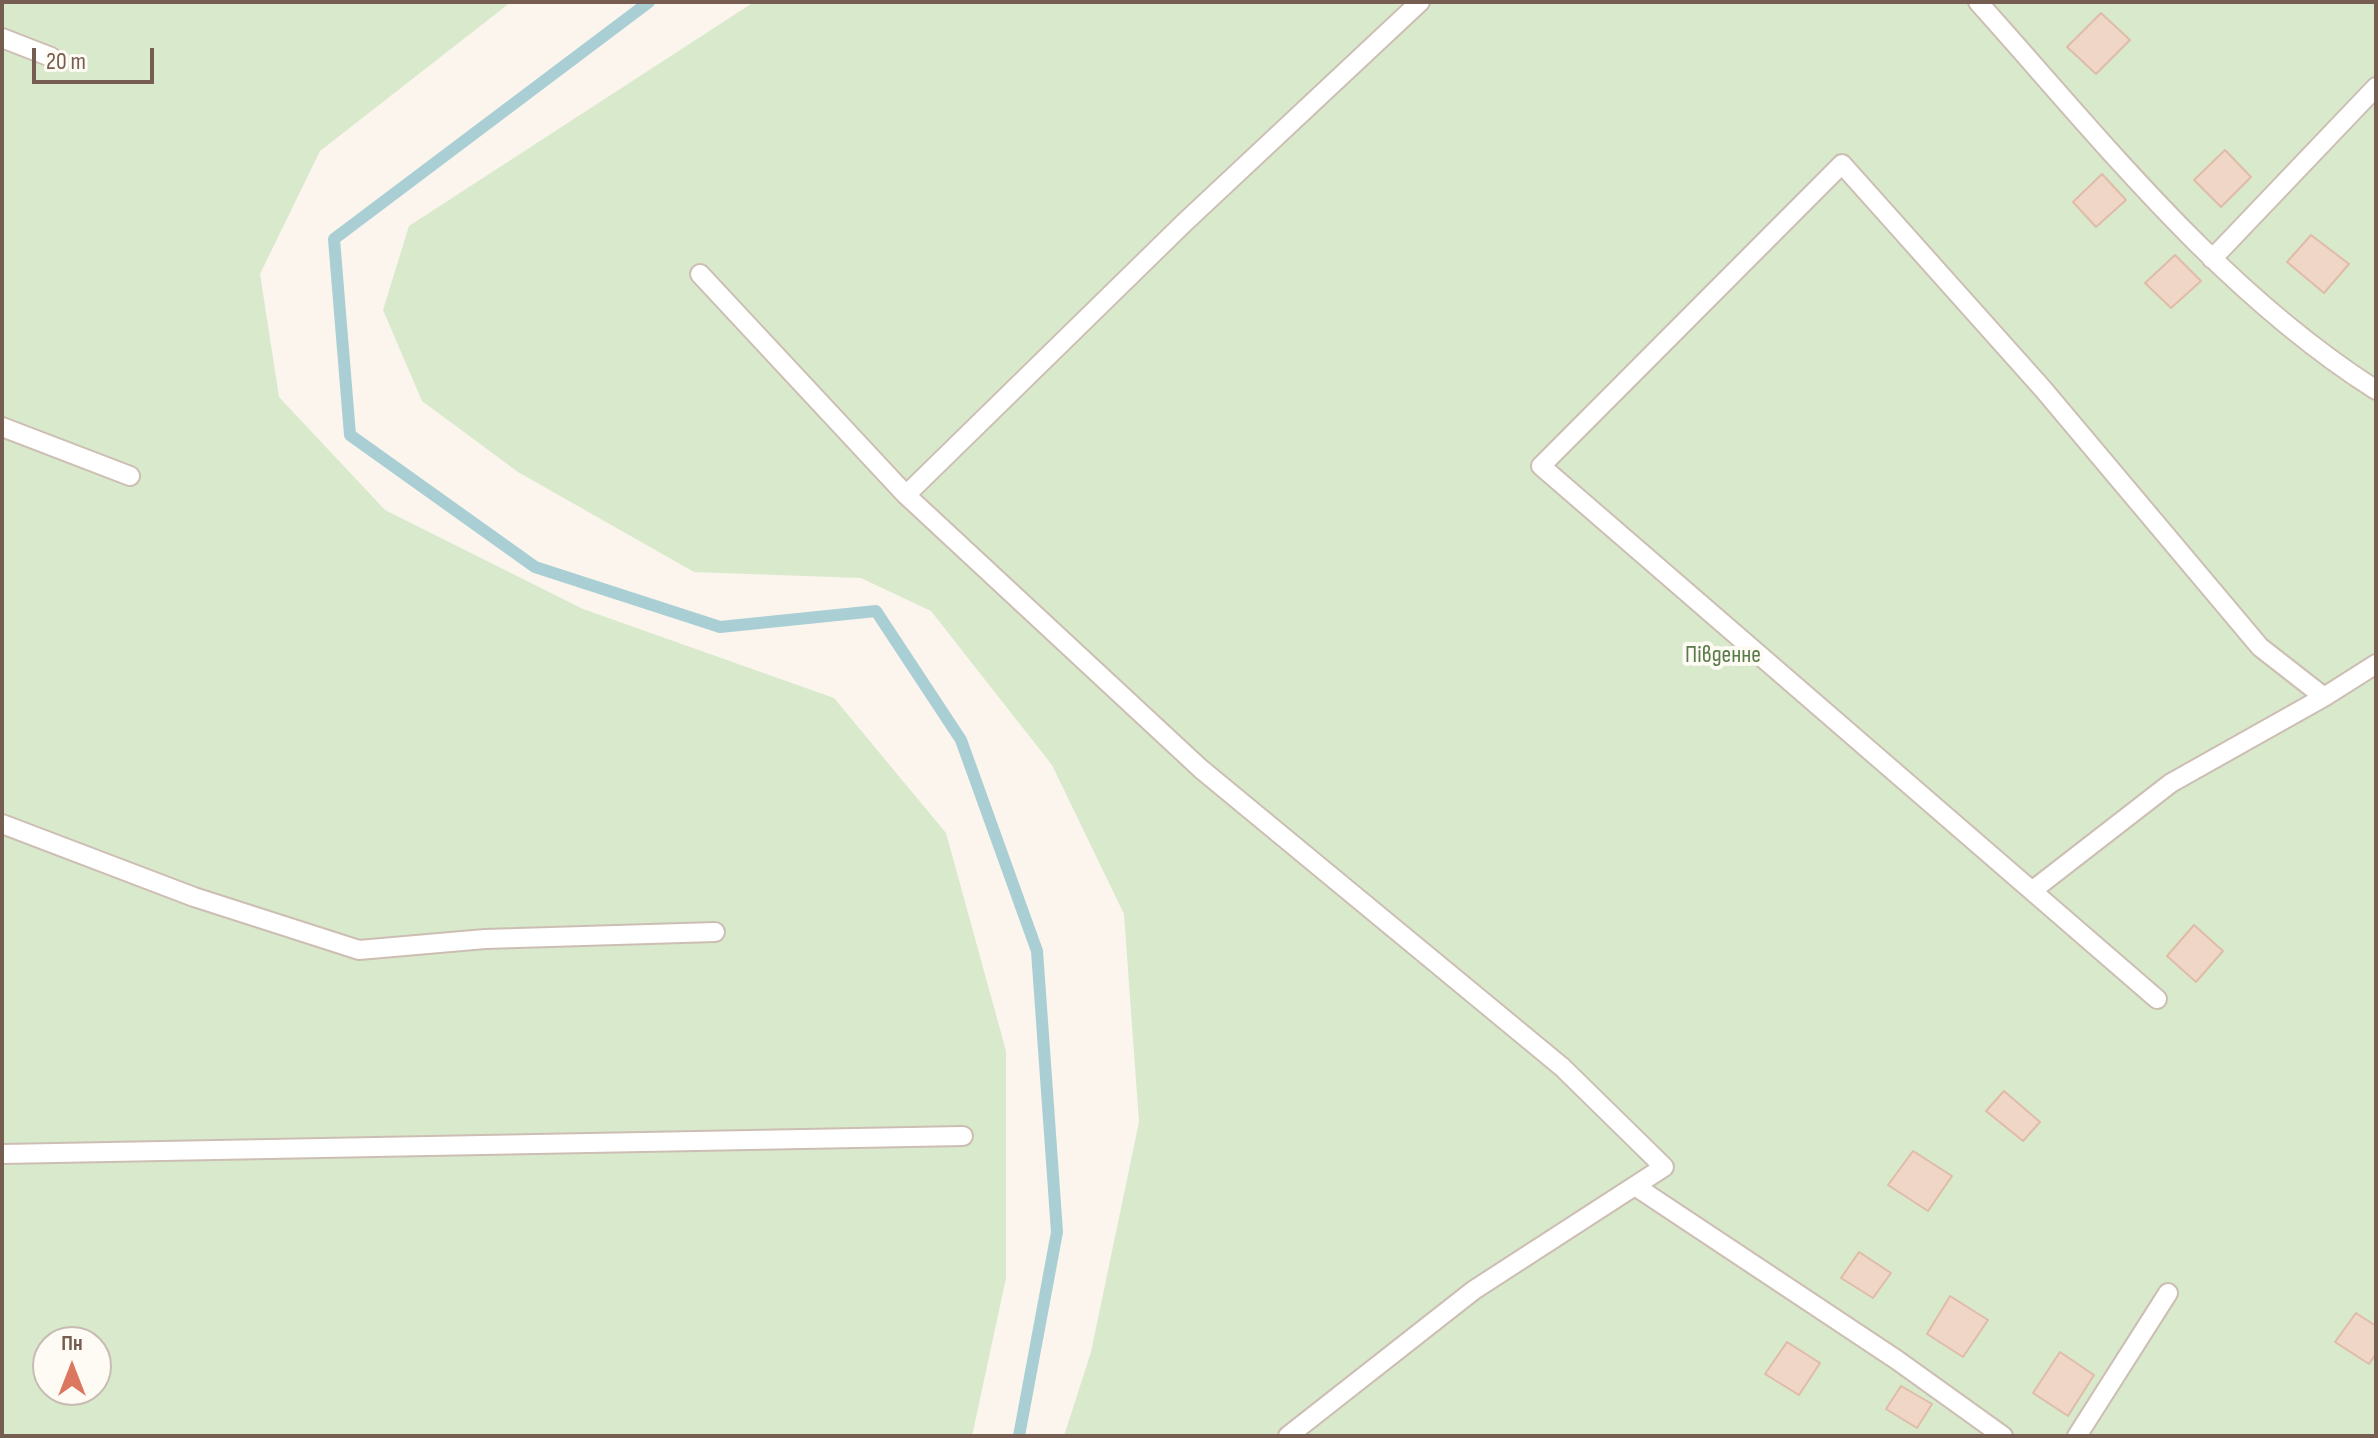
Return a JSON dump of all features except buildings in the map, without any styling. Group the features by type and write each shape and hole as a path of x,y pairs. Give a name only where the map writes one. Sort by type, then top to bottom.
{"lane":[{"path":"906,495 1184,223 1420,2"},
{"path":"1978,2 2212,259 2318,353 2376,390"},
{"path":"2,38 51,57"},
{"path":"2212,259 2376,87"},
{"path":"2157,999 1541,466 1842,164 2043,389 2260,647 2324,697"},
{"path":"700,274 906,495 1201,769 1562,1067 1664,1167 1474,1290 1288,1436"},
{"path":"2,427 130,476"},
{"path":"2033,890 2171,783 2324,697 2376,664"},
{"path":"2,824 194,897 359,950 485,939 715,932"},
{"path":"2,1154 963,1136"},
{"path":"1635,1186 1897,1360 2003,1436"},
{"path":"2077,1436 2168,1293"}],"green space":[{"path":"2,2 511,2 320,151 260,274 279,397 385,510 583,609 834,698 946,833 1006,1051 1006,1278 972,1436 2,1436"},
{"name":"Південне","path":"754,2 2376,2 2376,1430 2372,1436 1064,1436 1091,1352 1139,1122 1124,914 1052,765 931,611 861,578 694,572 518,472 422,401 383,310 409,226"}],"waterway":[{"path":"649,2 334,239 350,435 535,567 720,627 876,611 961,740 1037,951 1057,1232 1019,1436"}]}
